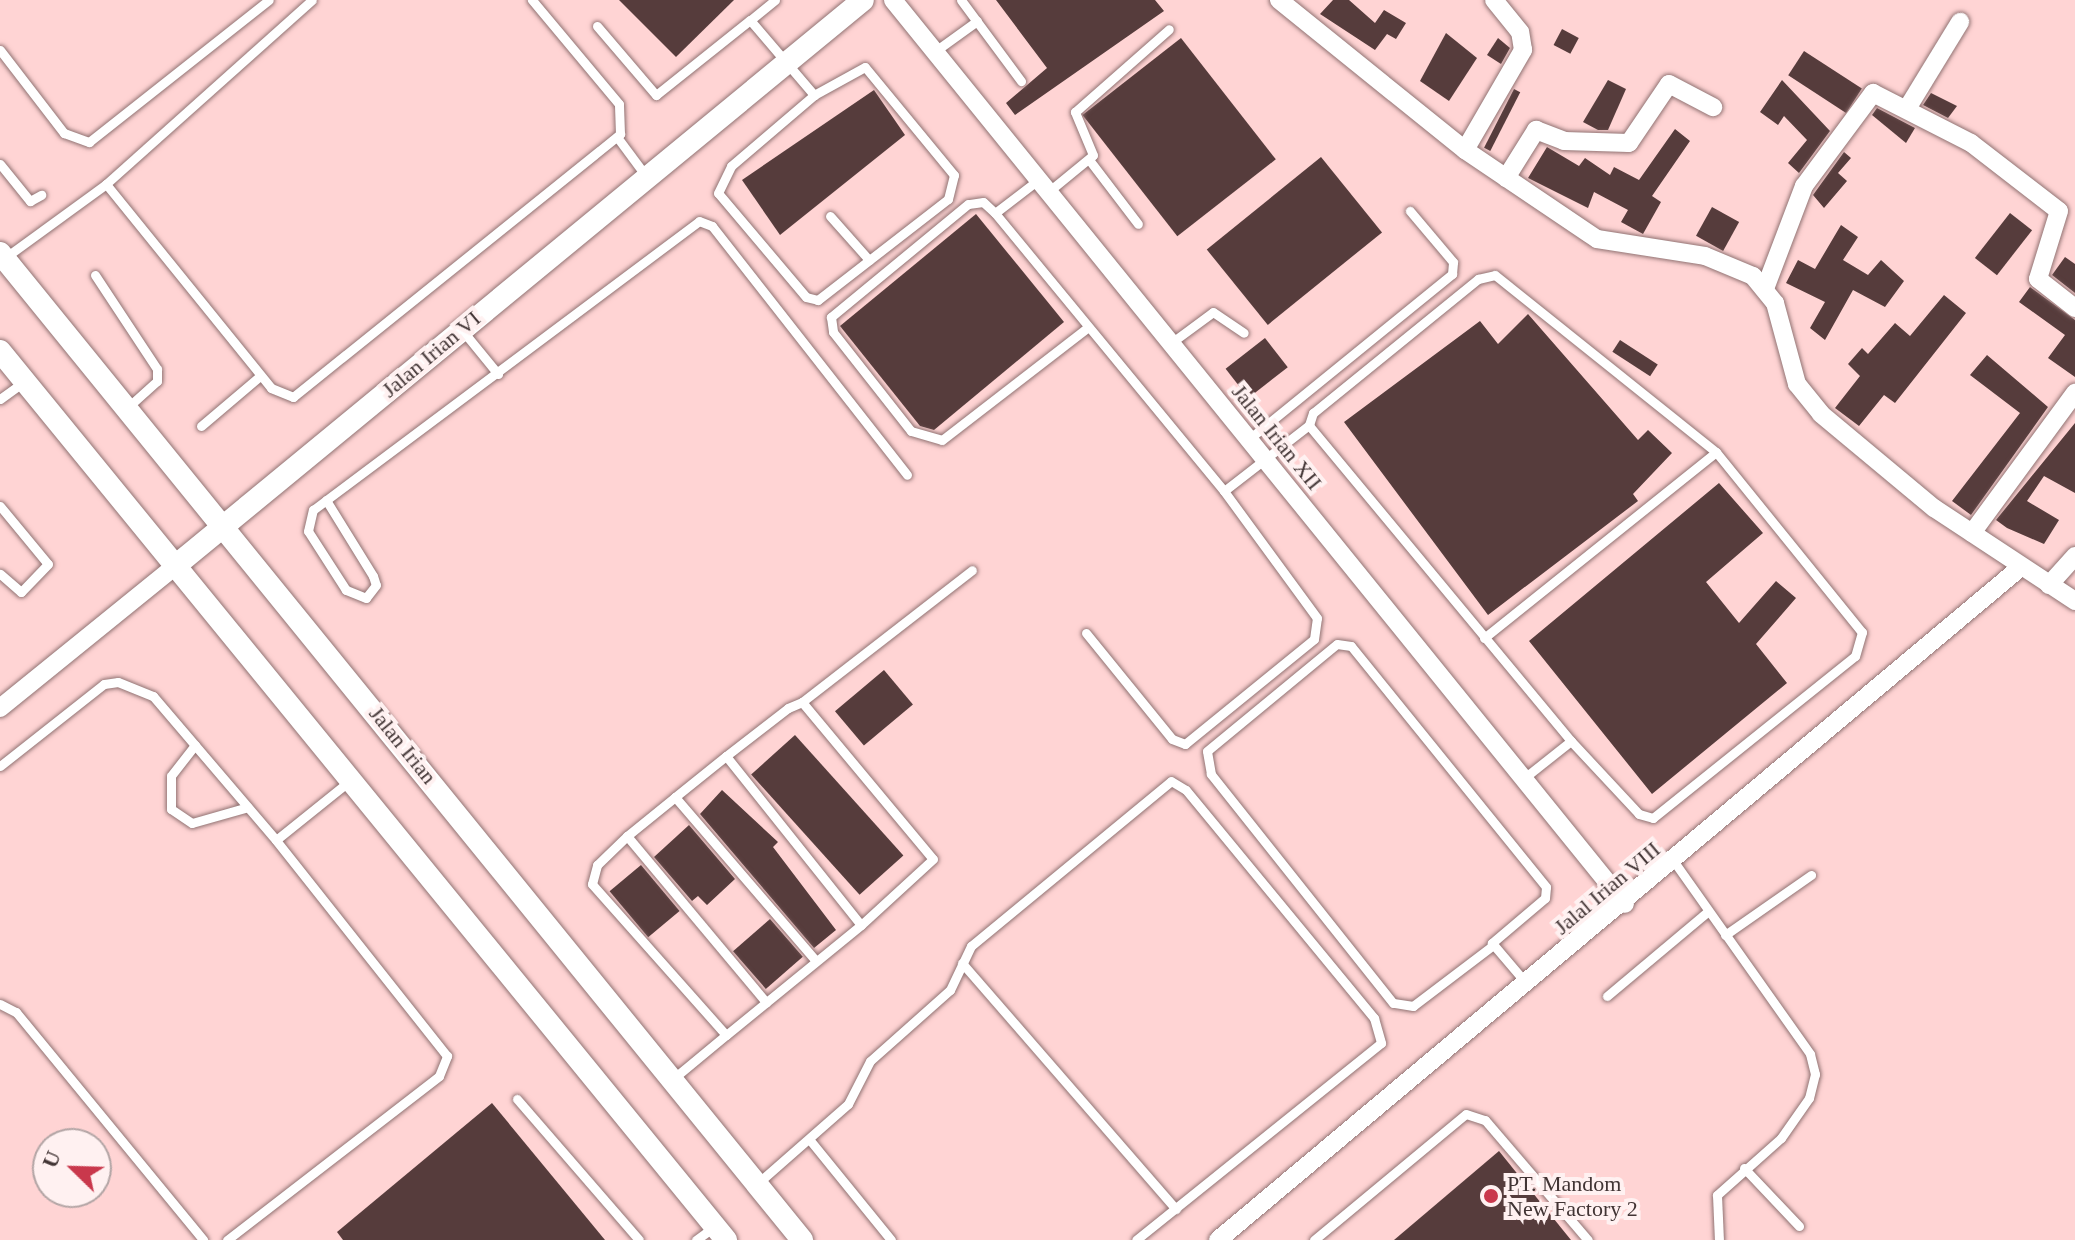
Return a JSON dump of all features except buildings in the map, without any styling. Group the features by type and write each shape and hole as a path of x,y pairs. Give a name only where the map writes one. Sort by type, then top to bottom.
{"street":[{"name":"Jalan Irian VI","path":"0,708 225,527 461,328 863,0"},
{"name":"Jalan Irian XII","path":"893,0 1625,904"},
{"path":"1465,150 1523,50 1520,32 1494,0"},
{"path":"1287,2 1465,150 1606,243 1720,260 1766,286 1808,402 1885,470 2021,567 2075,601"},
{"path":"1908,107 1960,22"},
{"path":"1506,178 1536,130 1564,141 1629,143 1669,84 1713,107"},
{"path":"1766,286 1804,186 1862,100 1878,93 1971,143 2059,211 2038,279 2075,308"},
{"name":"Jalan Irian","path":"2,255 674,1078 802,1240"},
{"path":"0,351 347,783 721,1233"},
{"path":"1972,533 2075,393"},
{"path":"2049,585 2075,556"},
{"name":"Jalal Irian VIII","path":"1218,1240 1675,863 2021,567"}],"lane":[{"path":"0,50 64,133 89,142 269,0"},
{"path":"2,255 106,184 312,0"},
{"path":"106,184 260,376 282,397 305,391 617,137 624,124 619,104 532,0"},
{"path":"597,26 656,95 775,0"},
{"path":"961,0 1021,81"},
{"path":"750,20 814,95"},
{"path":"934,52 977,21"},
{"path":"1138,224 1090,161 1093,145 1075,112 1169,29"},
{"path":"865,67 954,172 948,199 811,300 718,193 731,166 814,95 865,67"},
{"path":"617,137 648,178"},
{"path":"995,213 1090,161"},
{"path":"0,164 30,201 41,195"},
{"path":"1086,633 1172,739 1185,744 1314,639 1317,618 1224,491 983,202 968,204 831,317 833,332 911,431 942,440 1087,328"},
{"path":"1249,439 1452,274 1453,262 1410,211"},
{"path":"830,216 869,260"},
{"path":"326,500 373,576 376,585 366,598 350,594 308,531 313,510 326,500 498,374 699,221 712,226 907,475"},
{"path":"1224,491 1309,425 1313,413 1491,274 1716,452 1858,622 1859,650 1653,818 1639,814 1571,741 1309,425"},
{"path":"95,275 157,369 157,381 127,408"},
{"path":"1171,343 1213,312 1244,333"},
{"path":"461,328 498,374"},
{"path":"201,426 260,376"},
{"path":"0,399 25,381"},
{"path":"1484,638 1716,452"},
{"path":"0,506 48,564 21,592 0,574"},
{"path":"726,1035 592,884 597,865 627,836 726,756 802,702 972,570"},
{"path":"1337,644 1351,646 1546,887 1545,898 1492,946 1413,1006 1393,1003 1211,774 1207,751 1337,644"},
{"path":"0,766 104,684 118,682 153,696 276,840 447,1056 433,1081 227,1240"},
{"path":"674,1078 861,925 933,859 802,702"},
{"path":"1523,779 1571,741"},
{"path":"195,745 171,776 171,809 192,823 248,807"},
{"path":"726,756 861,925"},
{"path":"276,840 347,783"},
{"path":"757,1184 848,1104 870,1061 950,990 971,946 1161,784 1186,790 1382,1034 1379,1050 1136,1240"},
{"path":"675,797 816,961"},
{"path":"627,836 766,1002"},
{"path":"1675,863 1706,913 1810,1054 1815,1074 1809,1098 1781,1138 1744,1168 1715,1198 1719,1240"},
{"path":"1725,935 1811,875"},
{"path":"1607,996 1706,913"},
{"path":"1492,946 1528,986"},
{"path":"962,963 1176,1209"},
{"path":"0,1004 16,1012 203,1240"},
{"path":"517,1099 639,1240"},
{"path":"1314,1240 1466,1114 1485,1120 1588,1240"},
{"path":"809,1139 891,1240"},
{"path":"1744,1168 1799,1226"},
{"path":"696,1240 721,1233"}],"shaded area":[{"path":"0,0 2075,0 2075,1240 0,1240"}],"place":[{"name":"PT. Mandom New Factory 2","path":"1491,1196"}]}
